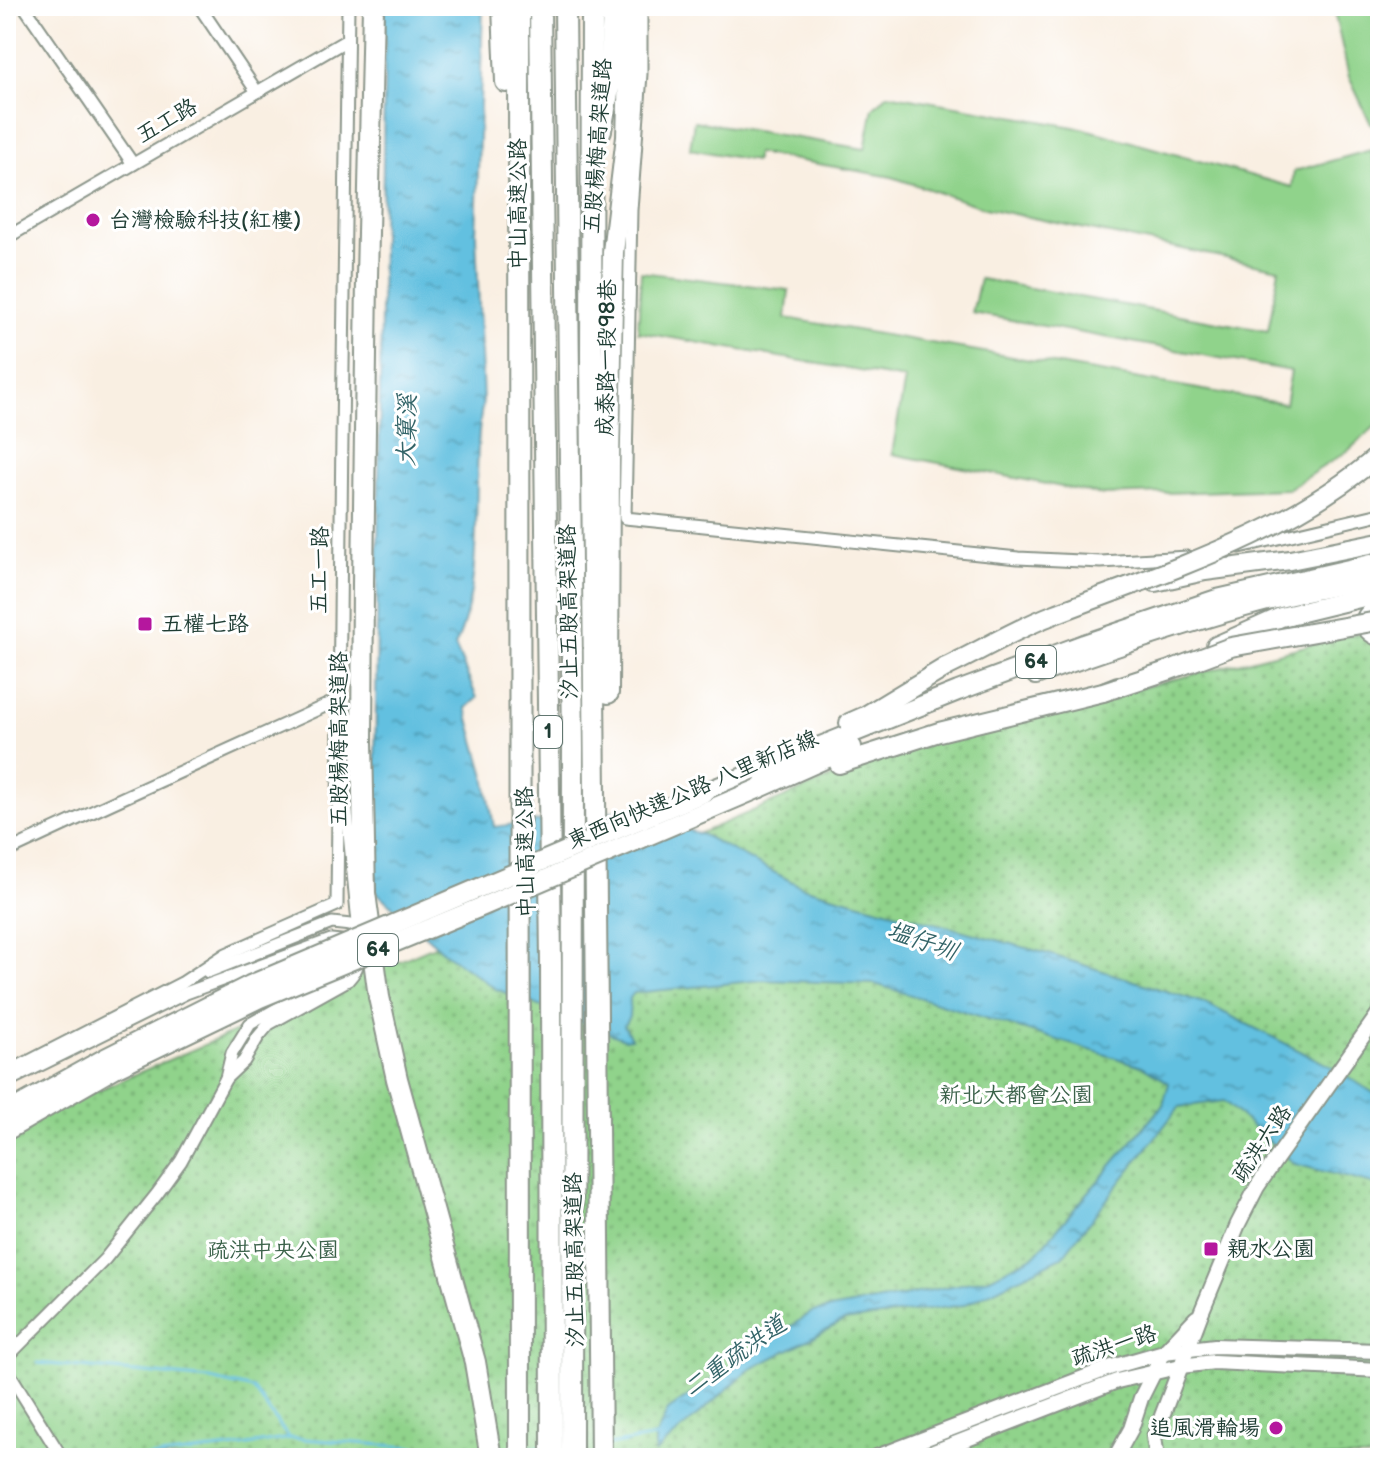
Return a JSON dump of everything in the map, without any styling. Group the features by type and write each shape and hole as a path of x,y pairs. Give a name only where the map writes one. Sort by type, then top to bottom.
{"highway":[{"name":"五股楊梅高架道路","path":"373,6 363,584 365,893 379,997 397,1079 475,1362 491,1458"},
{"path":"503,6 505,77 519,164 542,241"},
{"name":"1","path":"519,6 520,1458"},
{"name":"中山高速公路","path":"540,6 551,964 552,1458"},
{"name":"中山高速公路","path":"565,6 573,748 572,1458"},
{"name":"汐止五股高架道路","path":"592,6 591,373 601,1458"},
{"path":"568,319 610,83 613,6"},
{"name":"五股楊梅高架道路","path":"600,1393 608,1274 608,656 612,282 627,136 631,6"},
{"path":"703,793 791,748 865,716 946,667 1052,615 1247,538 1339,486 1380,454"},
{"path":"1119,591 1205,571 1290,560 1380,542"},
{"name":"東西向快速公路 八里新店線","path":"6,1113 105,1058 250,985 703,793 958,691 1099,639 1217,599 1380,562"},
{"name":"東西向快速公路 八里新店線","path":"6,1131 117,1067 260,998 481,907 890,731 1116,647 1284,597 1380,577"},
{"path":"1103,692 1281,617 1380,593"},
{"path":"760,788 939,732 1103,692 1231,647 1380,621"}],"street":[{"path":"24,6 133,164"},
{"path":"199,6 257,92"},
{"name":"五工一路","path":"6,1079 184,988 226,954 337,905 348,6"},
{"name":"成泰路一段98巷","path":"641,6 641,74 631,210 625,518 1018,558 1101,562 1182,558 1380,514"},
{"name":"五工路","path":"6,238 347,40"},
{"path":"1380,605 1368,610 1363,618 1365,630 1372,637 1380,639"},
{"path":"6,852 338,700"},
{"path":"226,1078 244,1061 269,1024 348,980 355,972 361,953 337,719"},
{"path":"184,988 332,923 351,925 358,933"},
{"path":"6,1358 105,1259 181,1161 226,1078 232,1053 250,1024 341,973 347,967 347,948 341,941 331,940 184,988"},
{"name":"疏洪六路","path":"1157,1458 1154,1437 1238,1224 1257,1187 1380,1012"},
{"name":"疏洪六路","path":"1164,1352 1201,1313"},
{"name":"疏洪一路","path":"874,1458 1112,1367 1164,1352 1215,1346 1380,1351"},
{"path":"1115,1458 1164,1352"},
{"name":"疏洪一路","path":"918,1458 1117,1381 1154,1371 1214,1362 1380,1370"},
{"path":"6,1368 62,1458"}],"green space":[{"path":"1333,6 1380,6 1380,122 1371,124 1349,77"},
{"path":"888,94 1085,129 1292,187 1294,171 1371,150 1380,188 1380,422 1349,450 1288,489 1103,495 892,454 905,379 638,332 641,272 789,290 786,318 1285,404 1291,371 972,313 980,279 1268,331 1279,269 985,208 892,177 756,153 755,161 690,149 694,121 865,149 873,108"},
{"name":"新北大都會公園","path":"1380,627 1380,1458 6,1458 6,1139 44,1113 258,1022 377,958 390,965 896,750"}],"water":[{"path":"385,6 483,6 476,235 483,401 477,462 475,558 465,619 455,646 477,698 466,708 485,776 494,827 627,809 703,835 802,887 1052,955 1207,1004 1332,1067 1380,1097 1380,1186 1295,1164 1224,1101 1179,1107 1062,1257 964,1305 844,1321 749,1370 655,1453 655,1438 668,1410 812,1312 990,1278 1035,1255 1163,1105 1169,1083 1142,1066 875,984 763,980 634,993 624,1025 631,1038 624,1039 496,989 445,953 376,892 374,852"}],"waterway":[{"name":"二重疏洪道","path":"38,1363 210,1379 253,1389 288,1437"},
{"name":"二重疏洪道","path":"609,1445 656,1437"},
{"name":"二重疏洪道","path":"142,1458 290,1438 437,1449 481,1449"},
{"name":"二重疏洪道","path":"529,1448 545,1447"},
{"name":"二重疏洪道","path":"497,1449 513,1448"}],"place":[{"name":"台灣檢驗科技(紅樓)","path":"93,220"},
{"name":"五權七路","path":"145,624"},
{"name":"親水公園","path":"1211,1249"},
{"name":"追風滑輪場","path":"1276,1428"}],"water label":[{"name":"大窠溪","path":"407,430"},
{"name":"塭仔圳","path":"922,941"}],"park label":[{"name":"疏洪中央公園","path":"273,1250"}]}
